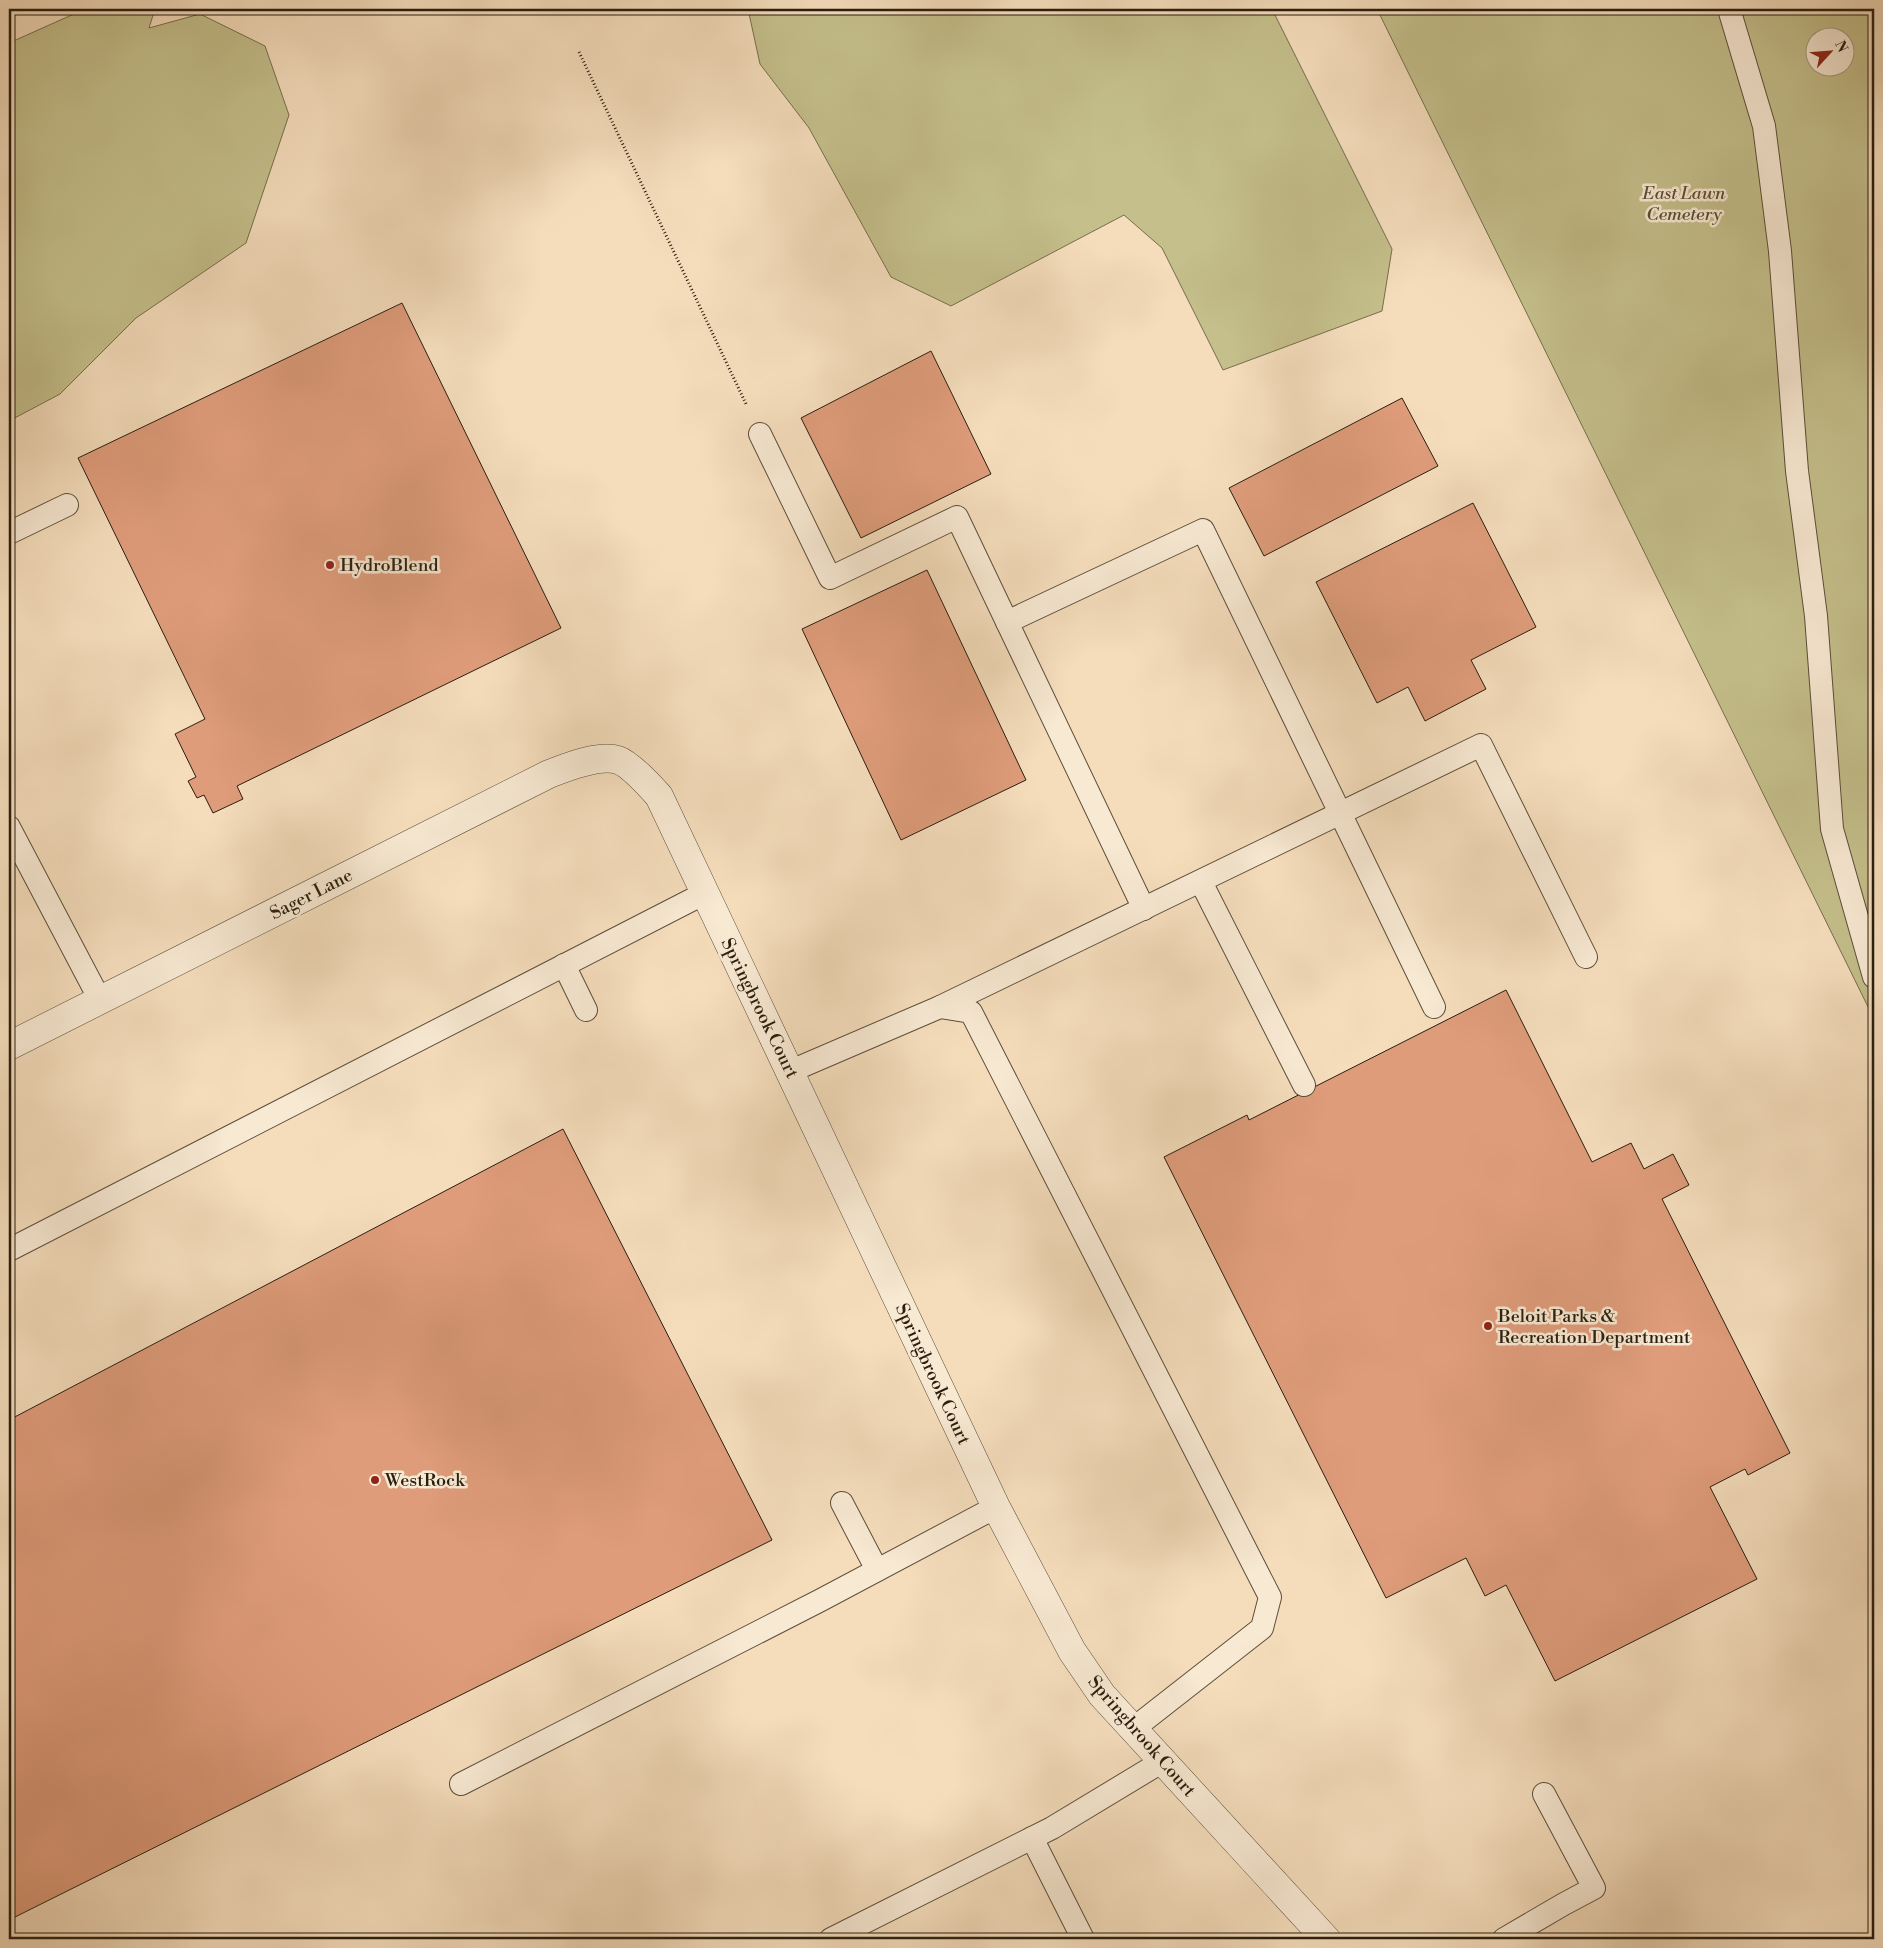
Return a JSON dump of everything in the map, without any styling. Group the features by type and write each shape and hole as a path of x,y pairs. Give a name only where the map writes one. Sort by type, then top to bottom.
{"street":[{"name":"Sager Lane","path":"9,1046 549,774 578,762 599,759 618,760"},
{"name":"Springbrook Court","path":"618,760 638,774 659,796 996,1506 1072,1651 1102,1695 1326,1939"}],"lane":[{"path":"1729,9 1764,126 1780,251 1797,471 1816,616 1832,830 1874,977"},
{"path":"760,434 830,578 957,517 1144,909"},
{"path":"9,532 67,505"},
{"path":"1007,622 1203,530 1434,1007"},
{"path":"791,1072 940,1007 1482,745 1586,957"},
{"path":"9,826 16,858 100,1000"},
{"path":"1201,882 1304,1084"},
{"path":"9,1250 705,893"},
{"path":"564,965 586,1010"},
{"path":"940,1007 971,1012 1270,1597 1262,1628 1133,1729"},
{"path":"842,1503 877,1570"},
{"path":"462,1784 877,1570 996,1506"},
{"path":"830,1939 1032,1838 1163,1761"},
{"path":"1504,1939 1594,1888 1544,1794"},
{"path":"1032,1838 1083,1939"}],"path":[{"path":"579,52 760,434"}],"green space":[{"path":"85,9 155,9 149,28 200,14 265,46 289,115 246,243 136,318 60,394 9,421 9,43"},
{"path":"748,9 1272,9 1392,249 1382,311 1223,370 1162,248 1124,215 951,306 891,277 809,128 760,64"},
{"name":"East Lawn Cemetery","path":"1377,9 1874,9 1874,1019"}],"building":[{"name":"HydroBlend","path":"402,303 561,628 237,786 243,799 213,813 204,795 197,798 188,781 196,777 175,734 205,719 78,458"},
{"path":"931,351 991,474 861,538 801,418"},
{"path":"1402,398 1438,466 1264,556 1229,488"},
{"path":"1473,503 1536,627 1471,660 1486,689 1425,721 1408,687 1377,703 1316,582"},
{"path":"927,570 1026,780 901,840 802,629"},
{"name":"Beloit Parks & Recreation Department","path":"1506,990 1592,1162 1631,1143 1644,1169 1673,1154 1689,1185 1662,1199 1790,1453 1748,1475 1745,1469 1710,1487 1757,1579 1555,1681 1506,1585 1485,1596 1466,1558 1386,1598 1164,1157 1247,1115 1249,1120"},
{"name":"WestRock","path":"563,1129 772,1540 9,1920 9,1420"}],"place":[{"name":"HydroBlend","path":"330,565"},
{"name":"Beloit Parks & Recreation Department","path":"1488,1326"},
{"name":"WestRock","path":"375,1480"}]}
